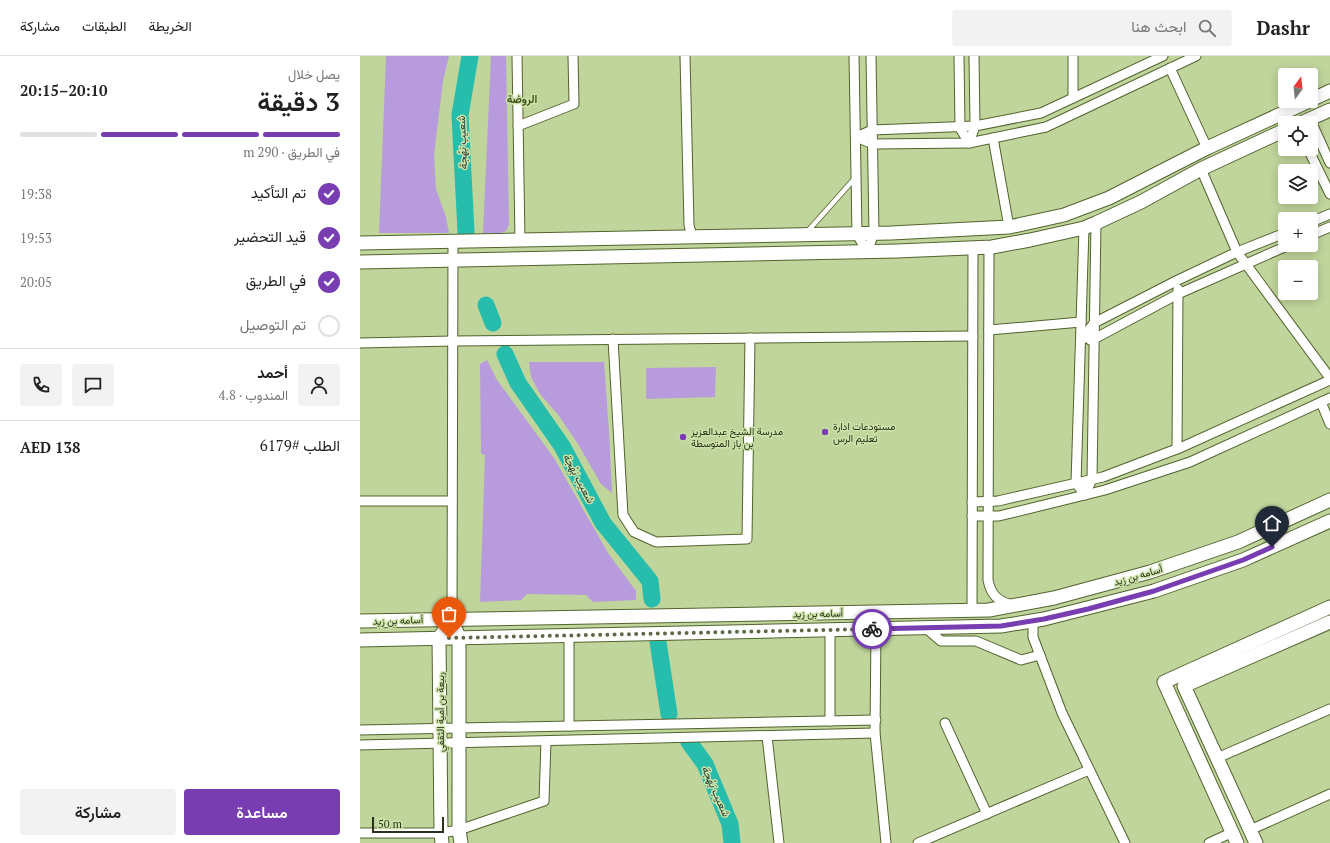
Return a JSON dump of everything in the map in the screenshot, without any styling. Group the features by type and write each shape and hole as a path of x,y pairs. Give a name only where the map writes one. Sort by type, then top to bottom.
{"street":[{"path":"517,56 520,240"},
{"path":"518,126 574,104 573,56"},
{"path":"685,56 689,225 692,237"},
{"path":"854,56 857,234 867,252"},
{"path":"867,252 874,233 871,56"},
{"path":"959,56 960,128 969,143"},
{"path":"969,143 975,126 974,56"},
{"path":"1073,56 1073,98"},
{"path":"856,137 872,130 960,128 1041,113 1162,56"},
{"path":"856,137 873,144 969,143 1046,127 1196,56"},
{"path":"1170,68 1207,148"},
{"path":"1318,96 1330,91"},
{"path":"360,243 857,234 1009,227 1064,215 1109,198 1207,148 1293,108"},
{"path":"1317,116 1330,110"},
{"path":"360,262 867,252 989,247 1030,240 1090,226 1141,202 1201,169 1278,133"},
{"path":"993,138 1009,227"},
{"path":"1318,142 1330,163"},
{"path":"1311,156 1330,194"},
{"path":"972,502 998,501 1103,476 1177,449 1330,379 1237,252 1201,169"},
{"path":"1318,219 1330,214"},
{"path":"1085,495 1076,483 1081,322 1090,226"},
{"path":"1085,495 1092,479 1094,324 1090,226"},
{"path":"1318,232 1330,227"},
{"path":"1080,341 1094,324 1178,280 1237,252 1278,236"},
{"path":"439,638 452,619 453,242"},
{"path":"989,247 988,580 990,591 1000,602 1013,605"},
{"path":"972,610 973,248"},
{"path":"1080,341 1094,339 1178,294 1278,250"},
{"path":"1177,449 1178,280"},
{"path":"989,330 1081,322"},
{"path":"360,343 972,336"},
{"path":"613,339 623,515 634,532 656,542 747,539 750,338"},
{"path":"972,516 999,516 1106,490 1190,462 1330,398"},
{"path":"1321,402 1330,424"},
{"name":"أسامه بن زيد","path":"360,621 989,610 1054,598 1150,572 1238,542 1330,500"},
{"path":"360,501 452,501"},
{"name":"أسامه بن زيد","path":"360,640 1001,626 1033,621 1088,609 1154,591 1243,560 1330,521"},
{"path":"1150,572 1154,591"},
{"path":"1209,843 1235,838 1164,682 1330,607"},
{"name":"ربيعة بن أمية الثقفي","path":"452,619 459,637 460,837"},
{"path":"1033,621 1033,637 1062,713 1125,843"},
{"path":"1256,843 1184,686 1330,622"},
{"path":"926,628 941,641 976,641 1020,660 1040,655"},
{"path":"876,629 876,733 886,843"},
{"path":"830,630 830,721"},
{"path":"569,635 570,726"},
{"name":"ربيعة بن أمية الثقفي","path":"439,638 439,743 442,838"},
{"path":"1217,758 1330,709"},
{"path":"360,730 876,720"},
{"path":"945,723 987,814"},
{"path":"360,745 876,733"},
{"path":"768,736 779,843"},
{"path":"360,833 442,838 460,837 544,801 546,741"},
{"path":"918,843 1090,770"},
{"path":"1250,830 1330,794"}],"lane":[{"path":"805,234 856,177"}],"shaded area":[{"path":"386,56 449,56 443,81 434,155 436,189 446,217 449,233 379,233"},
{"path":"491,56 506,56 509,225 506,231 501,233 483,233"},
{"path":"487,360 497,380 554,458 608,553 636,591 636,600 593,602 586,595 527,594 521,600 480,602 485,455 481,454 480,364"},
{"path":"529,362 604,362 612,493 601,484 578,444 559,416 540,394 531,377"},
{"path":"716,367 715,397 646,399 646,368"}],"waterway":[{"name":"شعيب بَهْجة","path":"466,232 460,115 470,56"},
{"name":"شعيب بَهْجة","path":"486,305 493,323"},
{"name":"شعيب بَهْجة","path":"505,354 518,383 562,446 603,523 650,581 652,599"},
{"name":"شعيب بَهْجة","path":"658,642 669,714"},
{"name":"شعيب بَهْجة","path":"689,742 705,764 730,824 732,843"}],"way so far":[{"path":"449,638 872,629"}],"place":[{"name":"مستودعات ادارة تعليم الرس","path":"825,432"},
{"name":"مدرسة الشيخ عبدالعزيز بن باز المتوسطة","path":"683,437"}],"district":[{"name":"الروضة","path":"522,99"}],"route":[{"path":"872,629 1001,626 1044,619 1154,591 1243,560 1272,547"}]}
